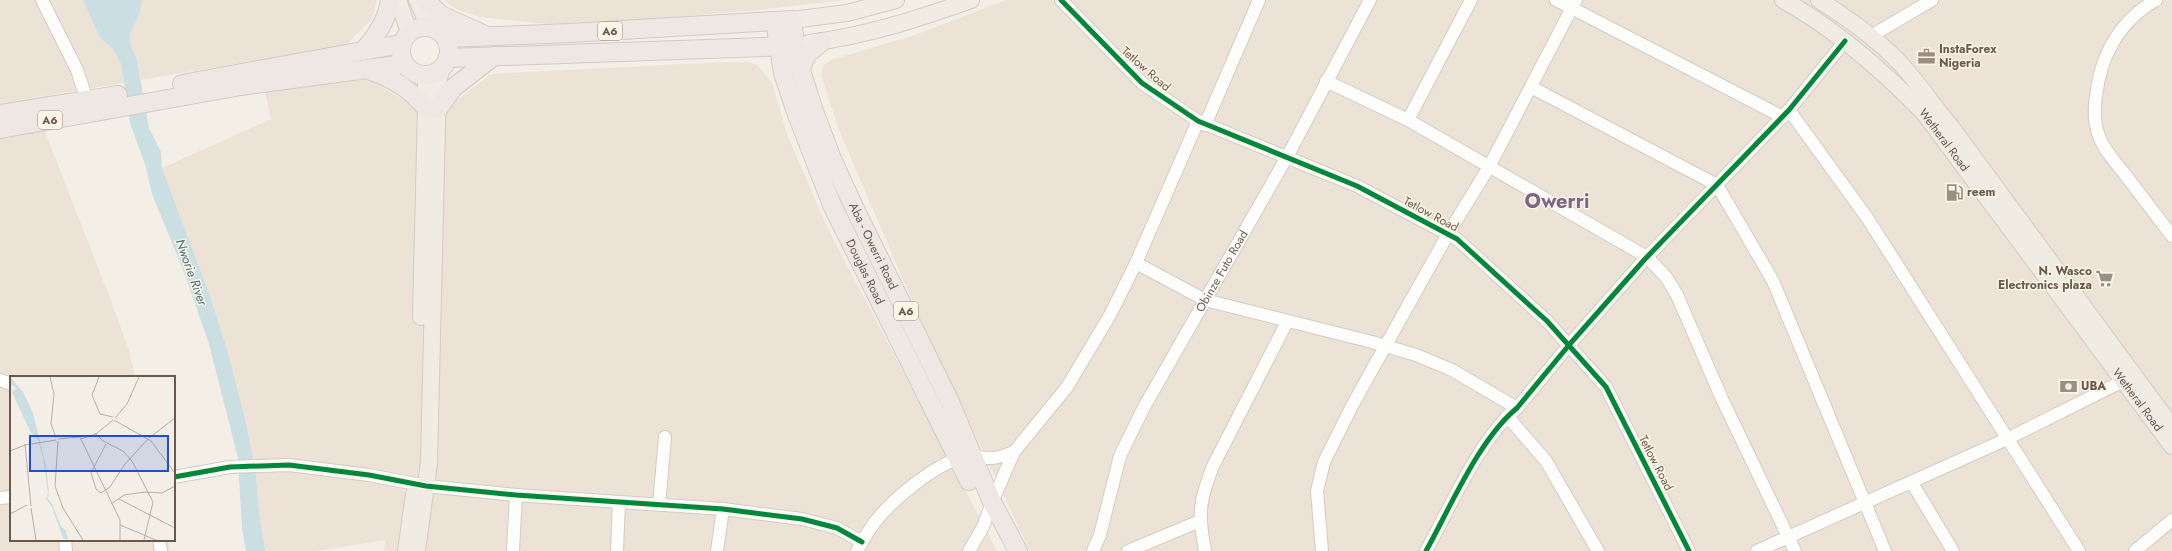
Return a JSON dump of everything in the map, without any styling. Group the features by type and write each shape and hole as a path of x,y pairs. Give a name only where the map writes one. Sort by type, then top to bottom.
{"highway":[{"path":"390,0 388,14 364,60 382,74 413,92 432,108 453,88 494,56"},
{"path":"425,0 441,15 487,36"},
{"name":"A6","path":"446,38 570,33 783,21"},
{"name":"Aba - Owerri Road","path":"783,21 787,46 783,73"},
{"name":"A6","path":"0,114 95,103 187,89 241,86 364,60 405,38 415,29 428,27"},
{"path":"428,27 441,33 446,38 449,51 444,64"},
{"path":"570,33 571,54"},
{"path":"405,38 400,51 404,64 408,69 421,75"},
{"path":"801,69 807,54 822,42"},
{"name":"A6","path":"421,75 428,75 444,64 494,56 787,46"},
{"name":"Aba - Owerri Road","path":"787,46 801,69 814,111 832,159 950,402 964,457"},
{"name":"A6","path":"754,48 768,52 775,59 783,73"},
{"name":"A6","path":"364,60 404,64"},
{"name":"Douglas Road","path":"783,73 796,112 832,205 964,457 989,510 1004,551"},
{"name":"A6","path":"0,129 95,103"},
{"name":"A6","path":"989,510 1018,551"}],"main road":[{"path":"398,0 405,38"},
{"path":"418,0 428,27"},
{"path":"783,21 847,13 896,0"},
{"path":"787,46 822,42 899,25 971,0"},
{"name":"Wetheral Road","path":"1783,0 1846,41 1924,112 2129,379 2172,427"},
{"name":"Wetheral Road","path":"1819,0 1871,36 1896,60 1952,128 2129,379 2172,446"},
{"path":"432,108 444,64"},
{"path":"417,551 421,484 431,395 432,108 426,79 421,75"},
{"path":"406,551 421,484"}],"street":[{"path":"42,0 95,103"},
{"path":"1061,0 1081,21"},
{"path":"1068,0 1081,21"},
{"path":"969,551 983,527 1014,452 1067,387 1110,315 1136,264 1259,0"},
{"name":"Obinze Futo Road","path":"1096,551 1120,456 1143,409 1287,157 1370,0"},
{"path":"1408,120 1471,0"},
{"path":"1556,0 1574,4 1786,113 1868,219 2079,551"},
{"path":"1871,36 1932,0"},
{"path":"2156,0 2134,16 2117,34 2104,57 2097,86 2094,113 2098,135 2107,151 2172,236"},
{"path":"1322,551 1317,490 1324,462 1353,404 1448,234 1489,166 1574,4"},
{"name":"Tetlow Road","path":"1081,21 1142,83 1202,123 1357,186 1457,239 1547,321 1606,387 1689,551"},
{"path":"1426,551 1485,444 1569,345 1647,257 1786,113 1846,41"},
{"path":"1326,81 1408,120 1647,257 1666,277 1677,295 1722,399 1795,551"},
{"path":"1531,88 1717,185 1773,280 1867,503 1885,551"},
{"path":"1136,264 1205,300 1386,346 1452,370 1512,412 1546,461 1598,551"},
{"path":"1205,551 1200,521 1205,485 1213,466 1287,322"},
{"path":"1756,551 1867,503 2007,439 2129,379"},
{"path":"0,380 10,384"},
{"path":"659,505 665,437"},
{"path":"175,477 230,467 262,464 289,464 421,484 516,495 723,509 819,522 837,528 859,546 874,522 906,490 964,457 988,458 1014,452"},
{"path":"1912,482 1953,551"},
{"path":"512,551 516,495"},
{"path":"0,498 10,496"},
{"path":"616,551 619,502"},
{"path":"717,551 723,509"},
{"path":"2135,551 2172,520"},
{"path":"1128,551 1200,521"},
{"path":"64,541 66,551"},
{"path":"160,541 161,551"}],"shaded area":[{"path":"0,0 83,0 100,38 113,49 121,64 124,83 0,103"},
{"path":"142,0 377,0 372,19 346,45 141,80 137,60 131,46 130,35 140,12"},
{"path":"443,0 845,0 757,10 650,19 548,24 479,17 457,9"},
{"path":"1006,0 2172,0 2172,551 1030,551 917,312 839,130 821,75 824,65 831,60 915,35"},
{"path":"749,62 757,65 772,83 788,137 828,229 997,551 384,551 385,540 317,551 265,551 258,503 256,475 226,346 210,296 162,168 271,119 265,92 365,76 418,110 446,109 491,74"},
{"path":"44,129 129,350 135,376 10,376 10,541 168,541 170,551 0,551 0,137"}],"water":[{"name":"Nworie River","path":"83,0 142,0 140,12 130,35 131,46 137,60 149,128 161,152 162,168 210,296 226,346 246,423 256,475 258,503 265,551 246,551 242,528 238,458 209,344 184,272 152,194 145,164 130,123 121,64 113,49 100,38"}],"cycle path":[{"path":"1061,0 1142,83 1198,121 1357,186 1457,239 1547,321 1606,387 1689,551"},
{"path":"1426,551 1466,475 1490,437 1503,421 1517,408 1569,345 1645,259 1789,110 1845,41"},
{"path":"175,477 230,467 289,465 369,475 426,486 516,495 723,509 802,519 837,528 862,542"}],"place":[{"name":"InstaForex Nigeria","path":"1926,56"},
{"name":"reem","path":"1954,192"},
{"name":"N. Wasco Electronics plaza","path":"2105,278"},
{"name":"UBA","path":"2068,386"}],"district":[{"name":"Owerri","path":"1557,201"}]}
